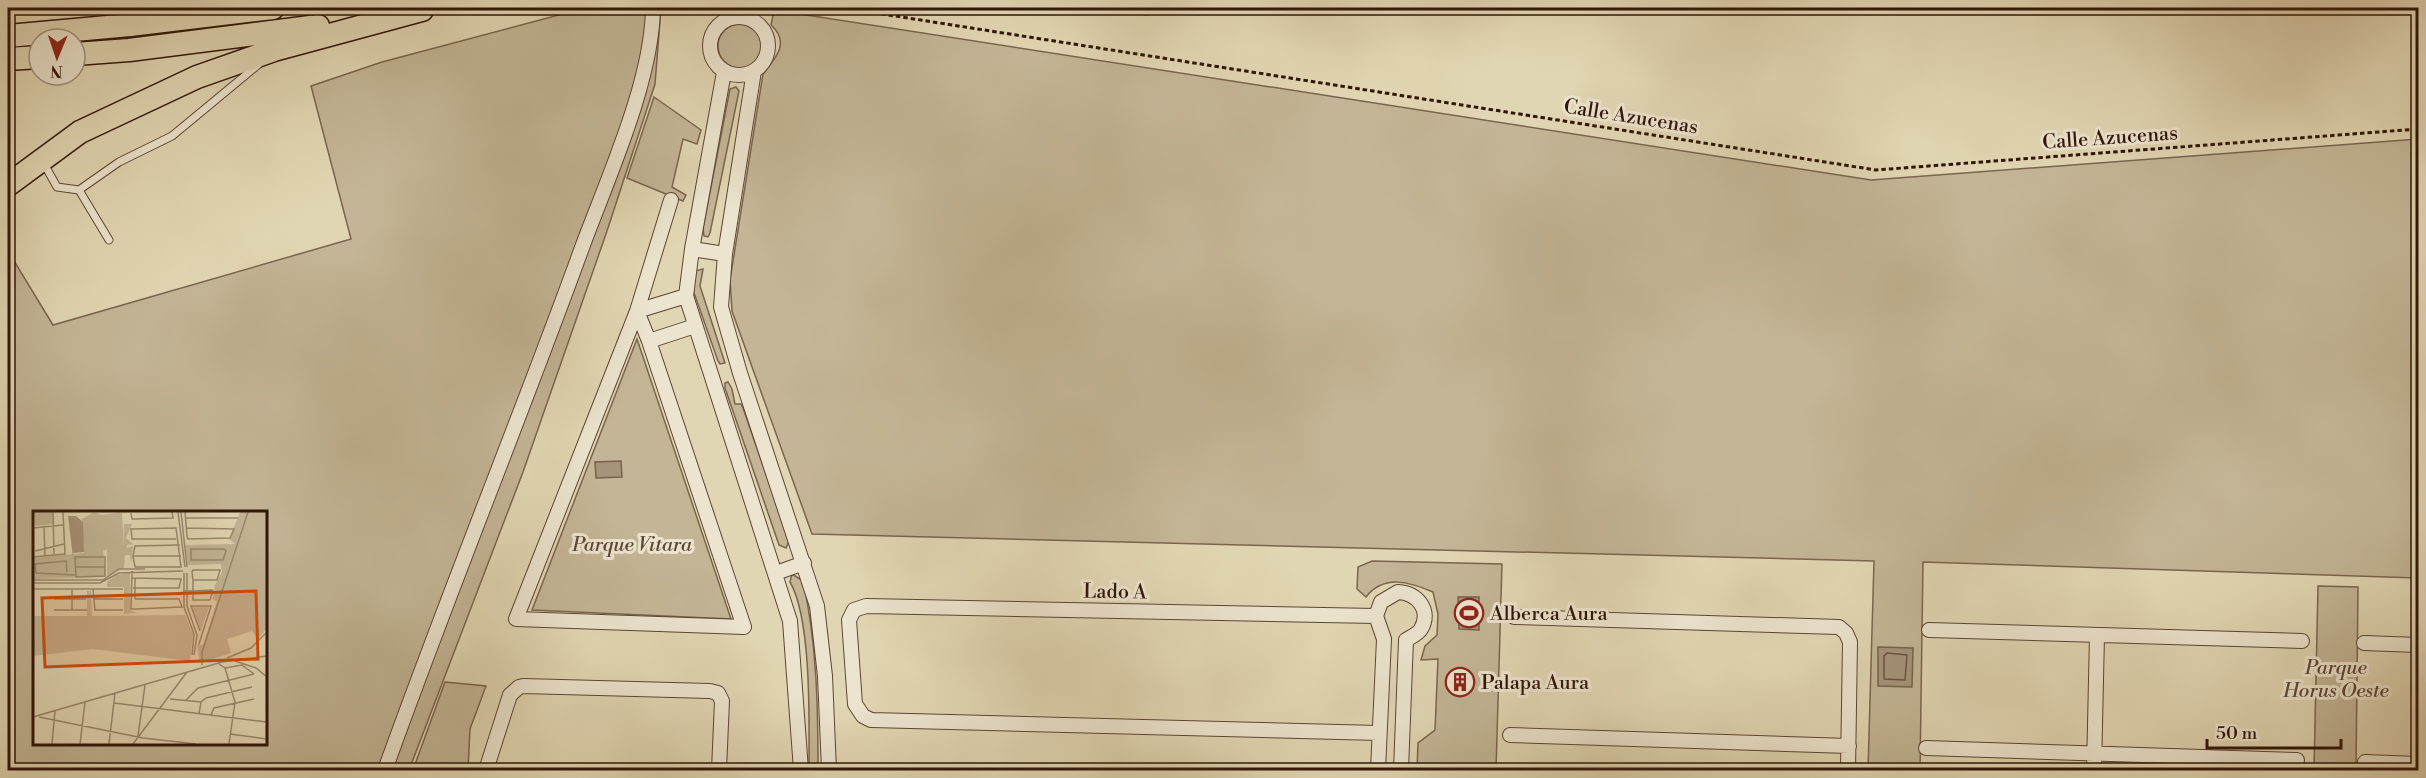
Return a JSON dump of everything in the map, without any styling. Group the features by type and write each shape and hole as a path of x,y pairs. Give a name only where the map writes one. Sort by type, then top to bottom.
{"highway":[{"path":"8,36 130,25 273,8"},
{"path":"8,185 80,132 197,77 274,50 427,9"},
{"path":"87,53 278,32 427,9"},
{"path":"8,59 27,58"}],"street":[{"path":"385,771 635,104 651,34 653,8"},
{"path":"734,17 752,20 765,32 768,40 766,58 754,71 744,75 724,72 712,58 710,41 718,25 734,17"},
{"path":"754,71 725,254 721,292 723,316 818,606 825,676 829,771"},
{"path":"724,72 692,249 686,296 792,629 801,771"},
{"path":"637,311 744,627 516,619 637,311 671,200"},
{"path":"692,249 725,254"},
{"path":"637,311 686,296"},
{"path":"649,341 695,326"},
{"path":"776,573 804,563"},
{"path":"1378,771 1384,639 1376,616 1381,602 1398,592 1416,598 1425,614 1422,628 1406,640 1401,771"},
{"name":"Lado A","path":"1376,616 866,606 854,610 849,621 855,704 863,716 872,720 1379,733"},
{"path":"1514,617 1839,627 1846,633 1850,642 1848,771"},
{"path":"1929,630 2302,641"},
{"path":"2094,771 2097,635"},
{"path":"2364,643 2418,645"},
{"path":"486,771 510,695 519,687 524,686 718,693 722,701 719,771"},
{"path":"1510,735 1848,746"},
{"path":"1926,748 2297,760"},
{"path":"2365,762 2418,764"}],"lane":[{"path":"1132,8 1146,10 1176,8"},
{"path":"42,160 57,187 80,190 119,162 172,136 240,83 274,50"},
{"path":"80,190 109,240"}],"path":[{"name":"Calle Azucenas","path":"844,8 1876,170 2418,129"}],"green space":[{"path":"585,8 661,8 655,84 607,231 523,472 409,770 8,770 8,251 53,325 351,239 311,86 382,62"},
{"path":"774,10 1871,180 2418,139 2418,578 1923,562 1920,770 1868,770 1874,561 812,534 732,311 730,280 763,74 777,56 781,43 777,31 771,25"},
{"path":"740,24 749,25 756,30 761,37 761,55 756,62 749,67 740,68 731,67 724,62 719,55 718,46 719,37 724,30 731,25"},
{"path":"736,87 739,91 708,237 704,236 703,228 730,89"},
{"path":"654,97 701,130 697,144 683,139 672,187 686,195 683,201 627,178"},
{"path":"703,269 700,286 725,363 720,364 718,361 693,290 695,271"},
{"name":"Parque Vitara","path":"637,339 731,619 532,610"},
{"path":"728,382 735,404 741,404 743,408 789,541 786,548 779,545 725,388 725,383"},
{"path":"1372,561 1502,564 1496,770 1417,770 1418,743 1435,730 1438,659 1421,660 1425,646 1437,635 1438,614 1433,592 1415,585 1389,583 1381,585 1366,597 1357,589 1358,567"},
{"path":"792,574 803,581 808,604 817,699 818,770 809,770 806,646 797,599 790,582"},
{"name":"Parque Horus Oeste","path":"2318,586 2358,587 2356,770 2314,770"},
{"path":"445,682 486,686 470,729 468,770 413,770"}],"water":[{"path":"621,461 622,477 596,478 595,462"},
{"name":"Alberca Aura","path":"1458,597 1479,597 1479,630 1459,629"},
{"path":"1878,647 1913,648 1912,687 1878,686"}],"place":[{"name":"Alberca Aura","path":"1469,613"},
{"name":"Palapa Aura","path":"1460,682"}]}
